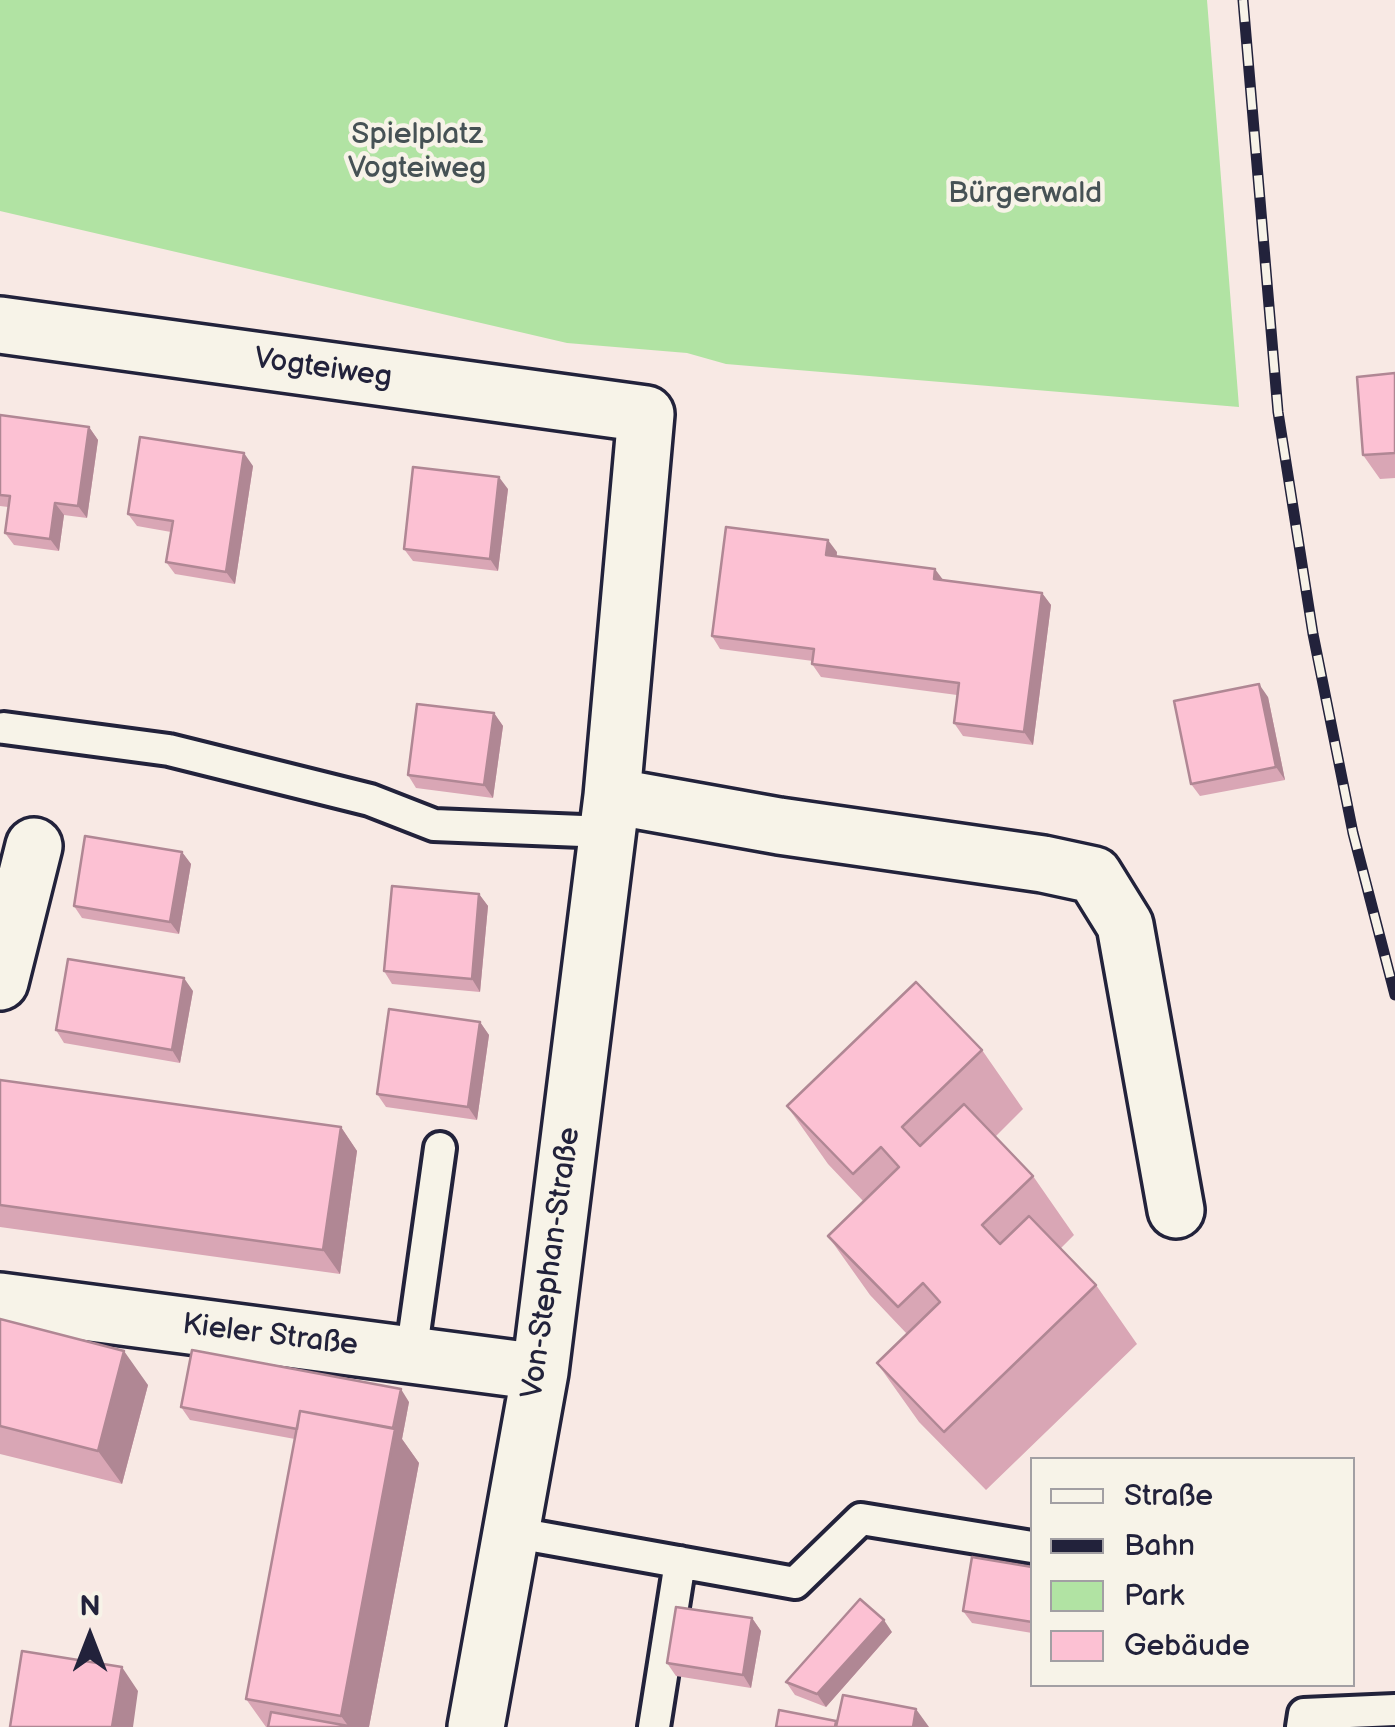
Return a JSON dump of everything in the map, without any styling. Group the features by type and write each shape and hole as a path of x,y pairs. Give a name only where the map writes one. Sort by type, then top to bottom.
{"street":[{"name":"Vogteiweg","path":"0,325 646,414"},
{"name":"Von-Stephan-Straße","path":"476,1727 540,1372 609,814 646,414"},
{"path":"609,814 779,826 1043,864 1094,875 1126,925 1176,1210"},
{"path":"0,982 34,846"},
{"name":"Kieler Straße","path":"0,1300 540,1372"}],"lane":[{"path":"4,728 169,750 370,800 434,826 609,814"},
{"path":"411,1355 440,1148"},
{"path":"511,1532 795,1583 862,1520 1030,1547"},
{"path":"654,1727 680,1562"},
{"path":"1302,1727 1304,1714 1395,1710"}],"green space":[{"name":"Bürgerwald","path":"0,0 1207,0 1239,407 726,364 687,353 567,343 0,211"}],"building":[{"path":"1395,373 1395,453 1363,455 1357,377"},
{"path":"0,415 89,427 78,506 55,503 50,539 5,533 10,496 0,495"},
{"path":"140,437 244,453 226,572 166,562 173,521 128,514"},
{"path":"413,467 499,477 490,559 404,549"},
{"path":"726,527 828,540 826,555 935,569 934,579 1042,593 1024,732 954,723 959,683 812,664 814,649 712,636"},
{"path":"1259,684 1276,767 1191,784 1174,701"},
{"path":"417,704 494,713 484,785 408,775"},
{"path":"85,836 182,852 170,922 74,906"},
{"path":"392,886 479,894 472,979 384,971"},
{"path":"68,959 184,978 172,1050 56,1030"},
{"path":"916,982 982,1050 902,1127 920,1146 964,1104 1033,1176 982,1225 1000,1244 1029,1216 1096,1285 944,1432 877,1363 940,1302 923,1283 898,1307 828,1236 899,1167 881,1147 853,1174 787,1106"},
{"path":"389,1009 480,1022 468,1107 377,1094"},
{"path":"0,1080 341,1127 323,1250 0,1205"},
{"path":"0,1319 124,1351 98,1451 0,1426"},
{"path":"192,1350 401,1389 393,1428 300,1411 297,1429 181,1407"},
{"path":"300,1411 395,1429 341,1716 246,1699"},
{"path":"972,1557 1030,1567 1030,1622 963,1611"},
{"path":"860,1599 884,1620 817,1694 786,1682"},
{"path":"676,1607 752,1618 743,1675 667,1663"},
{"path":"22,1651 122,1667 112,1727 10,1727"},
{"path":"843,1695 916,1709 913,1727 836,1727"},
{"path":"779,1710 836,1721 835,1727 776,1727"},
{"path":"271,1712 354,1727 268,1727"}],"railway":[{"path":"1243,0 1278,412 1313,634 1353,833 1395,995"}],"park label":[{"name":"Spielplatz Vogteiweg","path":"417,152"}]}
